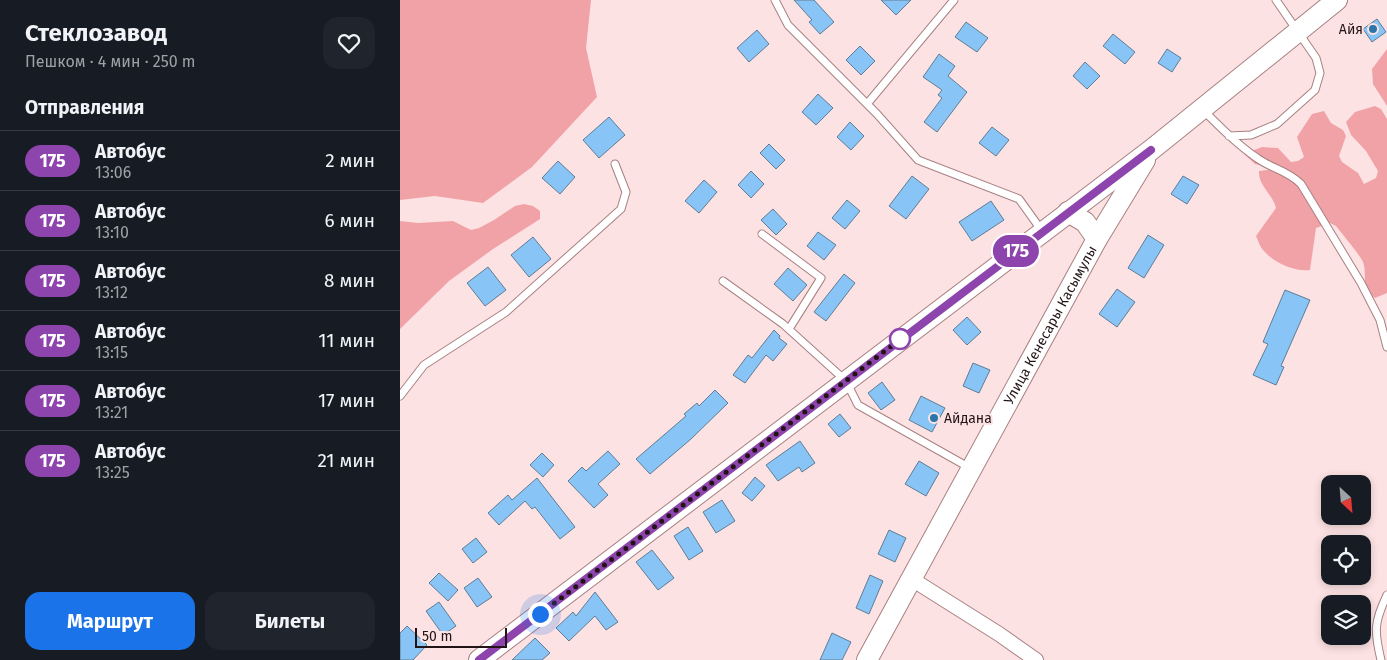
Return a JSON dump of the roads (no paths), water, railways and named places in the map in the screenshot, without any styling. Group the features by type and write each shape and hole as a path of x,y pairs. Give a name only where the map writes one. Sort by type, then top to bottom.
{"main road":[{"path":"479,660 1151,150 1337,0"},
{"name":"Улица Кенесары Касымулы","path":"867,660 1097,238 1151,150"},
{"path":"1068,212 1085,222 1097,238"}],"street":[{"path":"910,578 999,634 1036,660"}],"lane":[{"path":"775,0 788,25 867,104 918,160 1019,199 1042,232"},
{"path":"867,104 954,0"},
{"path":"1229,136 1251,135 1277,124 1315,90 1320,73 1316,58 1276,0"},
{"path":"1202,109 1229,136 1259,160 1293,176 1302,184 1361,283 1380,320 1387,346"},
{"path":"400,396 424,366 506,312 621,209 626,192 615,164"},
{"path":"762,234 821,278 789,329"},
{"path":"723,281 789,329 846,381 858,406 970,469"},
{"path":"1381,660 1376,628 1378,614 1387,595"}],"place":[{"name":"Айя","path":"1373,29"},
{"name":"Айдана","path":"934,418"}]}
